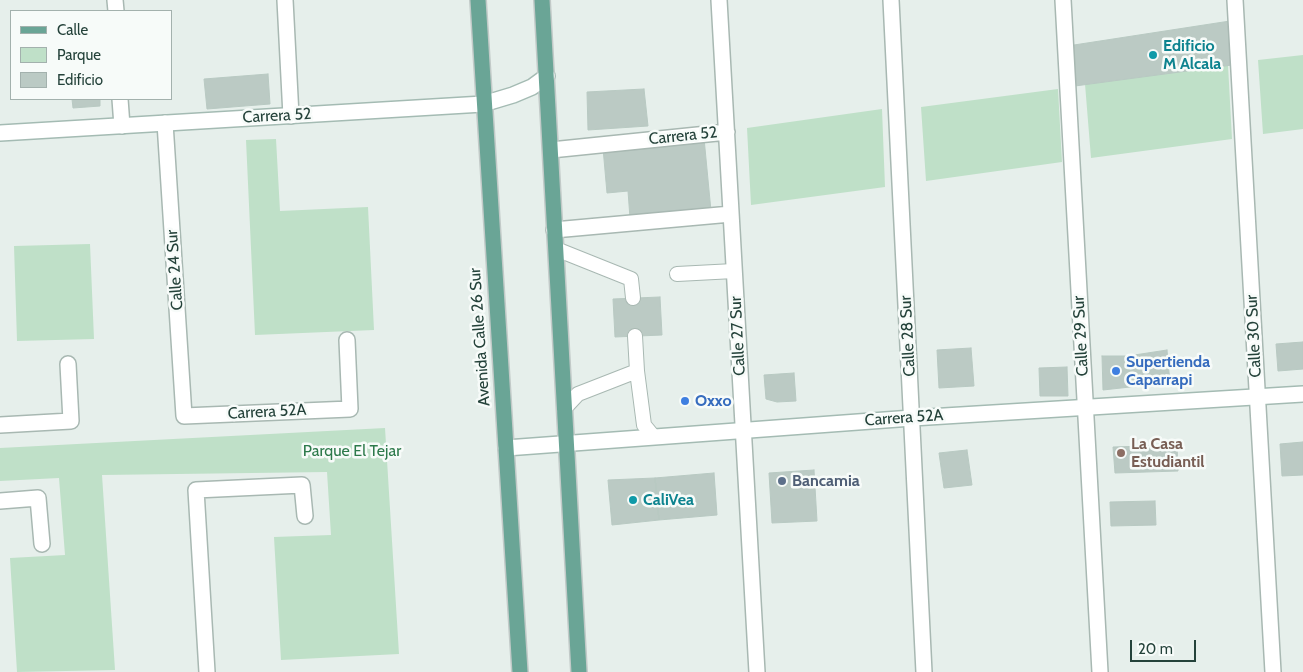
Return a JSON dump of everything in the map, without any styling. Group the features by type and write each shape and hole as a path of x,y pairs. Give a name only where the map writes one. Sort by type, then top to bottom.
{"main road":[{"name":"Avenida Calle 26 Sur","path":"478,0 520,672"},
{"path":"542,0 580,672"}],"street":[{"path":"285,0 291,116"},
{"name":"Calle 27 Sur","path":"719,0 757,672"},
{"name":"Calle 28 Sur","path":"891,0 924,672"},
{"name":"Calle 29 Sur","path":"1063,0 1100,672"},
{"name":"Calle 30 Sur","path":"1235,0 1273,672"},
{"name":"Carrera 52","path":"0,133 483,104 514,95 532,87 547,76"},
{"path":"120,100 122,126"},
{"name":"Calle 24 Sur","path":"165,123 184,416"},
{"name":"Carrera 52","path":"551,150 727,132"},
{"path":"554,230 731,214"},
{"name":"Carrera 52A","path":"184,416 350,409 347,340"},
{"path":"0,424 71,421 68,364"},
{"name":"Carrera 52A","path":"506,448 912,418 1303,394"},
{"path":"207,672 196,490 302,485 305,516"},
{"path":"0,501 38,498 42,544"}],"lane":[{"path":"556,249 631,279 633,298"},
{"path":"677,274 734,270"},
{"path":"635,336 637,371 644,425 653,436"},
{"path":"564,409 578,394 637,371"}],"green space":[{"path":"1303,55 1303,129 1263,134 1258,60"},
{"path":"1228,65 1232,139 1091,158 1085,84"},
{"path":"1058,89 1062,162 926,181 921,107"},
{"path":"882,109 885,187 751,205 747,128"},
{"path":"276,139 280,211 368,207 374,330 255,335 246,140"},
{"path":"90,244 94,339 17,341 14,246"},
{"name":"Parque El Tejar","path":"385,428 399,654 281,660 274,537 331,535 327,472 102,475 115,670 17,672 10,558 65,555 59,478 0,481 0,448"}],"building":[{"name":"Edificio M Alcala","path":"1230,21 1232,65 1075,86 1074,45"},
{"path":"268,74 270,104 207,109 204,79"},
{"path":"644,89 648,126 588,130 587,92"},
{"path":"72,100 100,100 100,106 73,108"},
{"path":"704,138 711,211 630,218 628,191 607,193 603,148"},
{"path":"660,297 662,335 615,337 613,299"},
{"path":"1303,342 1303,369 1278,371 1276,344"},
{"path":"971,348 974,386 939,388 937,350"},
{"path":"1167,350 1170,383 1130,387 1128,356"},
{"name":"Supertienda Caparrapi","path":"1102,356 1128,356 1130,387 1103,390"},
{"path":"1067,367 1068,396 1040,396 1039,368"},
{"path":"794,373 796,401 777,402 766,399 764,375"},
{"path":"1303,442 1303,475 1282,476 1280,444"},
{"path":"1177,445 1178,471 1115,473 1113,447"},
{"path":"967,450 972,485 944,488 939,453"},
{"path":"814,470 817,521 772,523 769,473"},
{"path":"714,473 717,515 659,520 655,478"},
{"name":"CaliVea","path":"655,478 659,520 612,525 608,480"},
{"path":"1155,501 1156,525 1111,526 1110,502"}],"place":[{"name":"Edificio M Alcala","path":"1153,55"},
{"name":"Supertienda Caparrapi","path":"1116,371"},
{"name":"Oxxo","path":"685,401"},
{"name":"La Casa Estudiantil","path":"1121,453"},
{"name":"Bancamia","path":"782,481"},
{"name":"CaliVea","path":"633,500"}]}
